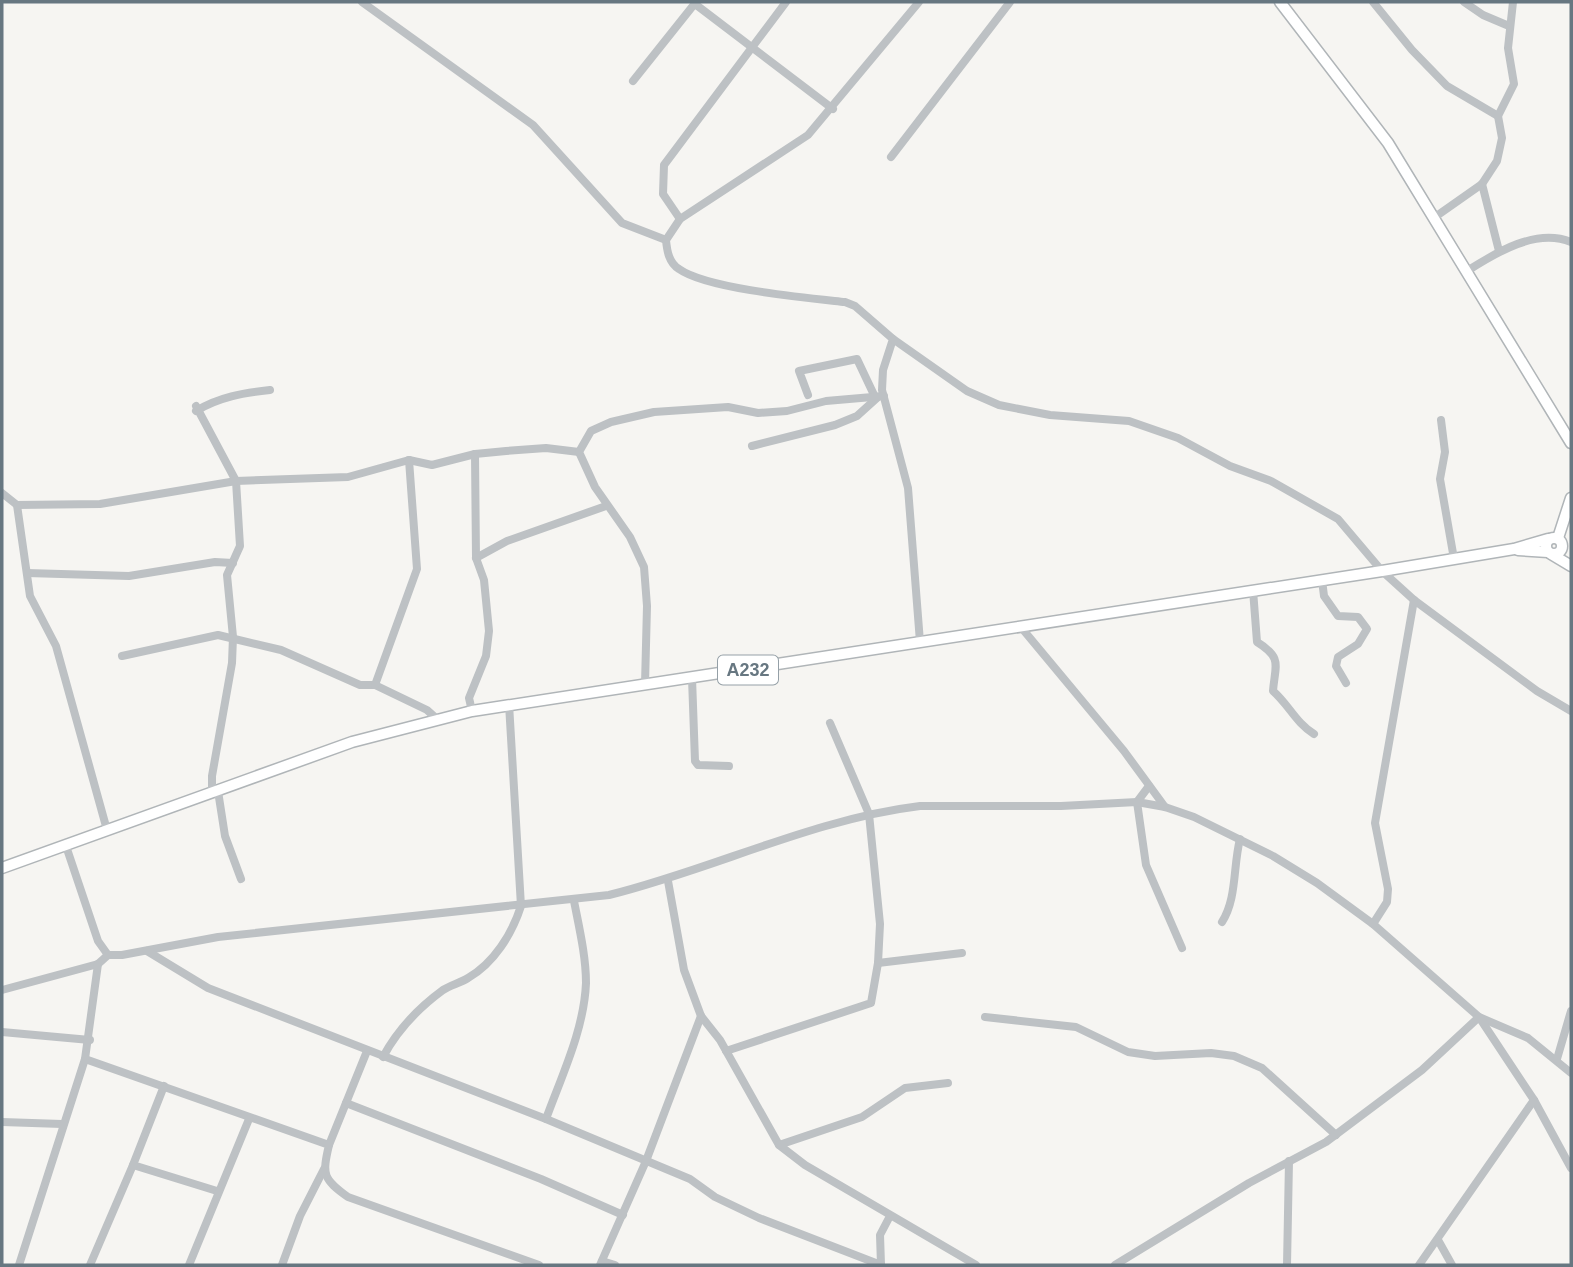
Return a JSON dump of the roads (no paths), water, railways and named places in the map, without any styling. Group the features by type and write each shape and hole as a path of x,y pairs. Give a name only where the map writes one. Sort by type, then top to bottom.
{"main road":[{"path":"1280,2 1366,111 1435,217 1571,443"},
{"path":"1571,498 1557,545 1571,565"},
{"name":"A232","path":"2,868 352,742 472,711 1514,549 1557,545 1571,537"}],"street":[{"path":"362,2 533,125 622,223 666,240"},
{"path":"680,219 663,194 664,165 786,2"},
{"path":"919,2 833,109 808,135 680,219 666,240 672,261 678,269 743,288 845,302 855,306 894,339 967,390 999,405 1049,415 1129,421 1178,438 1230,466 1271,481 1338,519 1382,571 1414,600 1537,691 1571,712"},
{"path":"891,157 1010,2"},
{"path":"1373,2 1412,50 1447,86 1498,116"},
{"path":"1464,2 1483,15 1509,26"},
{"path":"1435,217 1482,184 1497,162 1502,148 1498,116 1514,84 1509,26 1513,2"},
{"path":"633,81 695,3 833,109"},
{"path":"1482,184 1499,251"},
{"path":"1467,271 1499,251 1542,237 1571,242"},
{"path":"752,446 835,425 857,416 879,397 883,370 894,339"},
{"path":"808,395 799,371 857,359 879,397 908,488 920,642"},
{"path":"241,879 225,836 215,792 233,637 227,575 240,546 236,481 196,409 235,394 270,390"},
{"path":"579,452 591,431 611,422 654,412 728,407 758,413 777,412 826,401 879,397"},
{"path":"1441,420 1446,452 1440,479 1454,559"},
{"path":"2,493 17,505 100,504 236,481 348,477 410,460 432,465 475,454 546,448 579,452"},
{"path":"579,452 606,506 630,537 644,568 645,684"},
{"path":"472,711 469,698 486,656 489,631 484,580 476,558 475,454"},
{"path":"375,685 417,569 410,460"},
{"path":"17,505 30,596 57,646 107,830"},
{"path":"476,558 507,541 606,506"},
{"path":"27,573 129,576 215,562 233,563"},
{"path":"1322,580 1324,596 1338,616 1358,617 1367,629 1358,644 1338,657 1336,666 1346,683"},
{"path":"1253,590 1257,642 1272,651 1277,664 1273,691 1286,702 1299,725 1314,734"},
{"path":"1373,924 1388,901 1375,823 1414,600"},
{"path":"1020,626 1166,807"},
{"path":"122,656 208,636 233,637 281,650 360,685 375,685 427,710 437,719"},
{"path":"692,678 695,761 698,765 729,766"},
{"path":"383,1058 396,1033 410,1017 444,990 470,977 503,946 521,906 509,704"},
{"path":"726,1051 868,1007 878,963 879,893 869,814 830,723"},
{"path":"1149,786 1137,802 1146,865 1182,948"},
{"path":"2,990 98,964 108,955 147,951 218,937 368,919 574,901 668,881 869,814 920,806 1061,806 1137,802 1166,807 1240,839 1317,883 1373,924 1479,1017 1534,1100 1571,1168"},
{"path":"1222,922 1232,900 1233,875 1240,839"},
{"path":"66,846 98,941 108,955"},
{"path":"668,881 684,970 701,1016 726,1051 779,1145 805,1165 976,1265"},
{"path":"546,1119 576,1038 584,1001 586,980 574,901"},
{"path":"147,951 208,988 546,1119 690,1179 715,1197 759,1218 881,1265 880,1235 890,1216"},
{"path":"878,963 962,953"},
{"path":"19,1265 62,1124 86,1059 98,964"},
{"path":"1557,1059 1571,1012"},
{"path":"615,1265 601,1263 646,1161 701,1016"},
{"path":"985,1017 1076,1027 1128,1052 1156,1056 1211,1053 1234,1056 1262,1068 1336,1135"},
{"path":"1479,1017 1516,1031 1557,1059 1571,1073"},
{"path":"1115,1265 1336,1135 1422,1070 1479,1017"},
{"path":"2,1032 90,1040"},
{"path":"282,1265 300,1216 324,1169 328,1145 367,1051"},
{"path":"86,1059 328,1145"},
{"path":"779,1145 862,1117 905,1088 948,1083"},
{"path":"90,1265 164,1086"},
{"path":"1419,1265 1534,1100"},
{"path":"346,1103 541,1179 623,1215"},
{"path":"189,1265 217,1191 249,1119"},
{"path":"2,1122 62,1124"},
{"path":"1287,1265 1289,1161"},
{"path":"133,1164 217,1191"},
{"path":"324,1169 329,1183 348,1197 539,1265"},
{"path":"1438,1240 1452,1265"}]}
